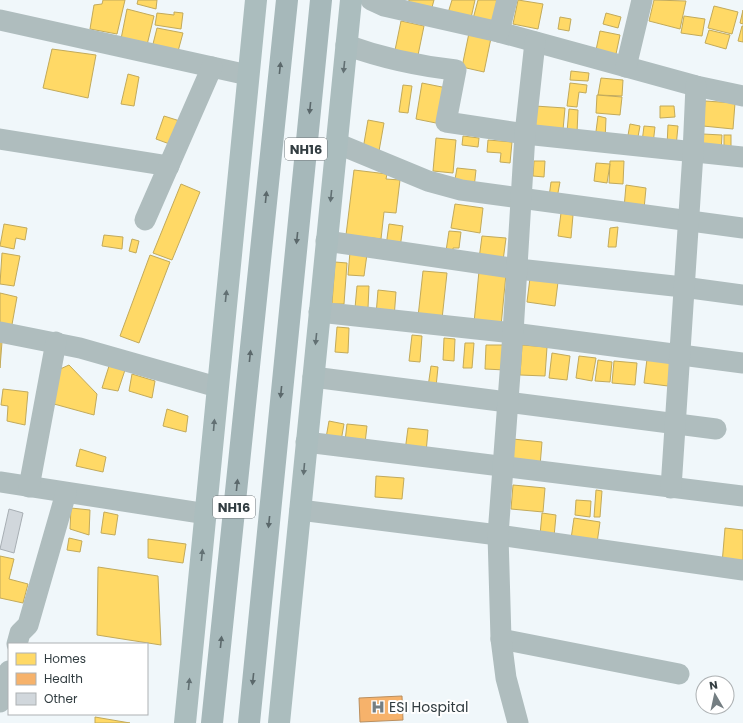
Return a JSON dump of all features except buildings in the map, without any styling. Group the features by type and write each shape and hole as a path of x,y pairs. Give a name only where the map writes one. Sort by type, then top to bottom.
{"highway":[{"name":"NH16","path":"212,723 287,0"},
{"name":"NH16","path":"248,723 321,0"}],"main road":[{"path":"185,723 207,514 217,387 256,0"},
{"path":"278,723 351,0"}],"street":[{"path":"371,0 384,6 499,32 696,86 743,96"},
{"path":"499,32 507,0"},
{"path":"626,67 642,0"},
{"path":"0,20 248,75"},
{"path":"518,723 506,678 501,639 498,535 514,333 525,134 535,42"},
{"path":"346,45 374,55 426,67 456,70 446,122 525,134 693,153 743,157"},
{"path":"146,220 212,67"},
{"path":"670,488 683,286 689,221 696,86"},
{"path":"0,139 169,166"},
{"path":"336,143 443,186 461,190 743,228"},
{"path":"326,241 518,269 683,286 743,295"},
{"path":"319,312 514,333 743,363"},
{"path":"0,332 56,342 217,387"},
{"path":"30,486 56,342"},
{"path":"313,377 716,429"},
{"path":"306,442 503,468 743,496"},
{"path":"0,482 207,514"},
{"path":"17,643 20,633 28,625 66,493"},
{"path":"300,510 498,535 743,570"},
{"path":"501,639 679,674"},
{"path":"0,702 8,674"}],"place":[{"name":"ESI Hospital","path":"378,707"}]}
